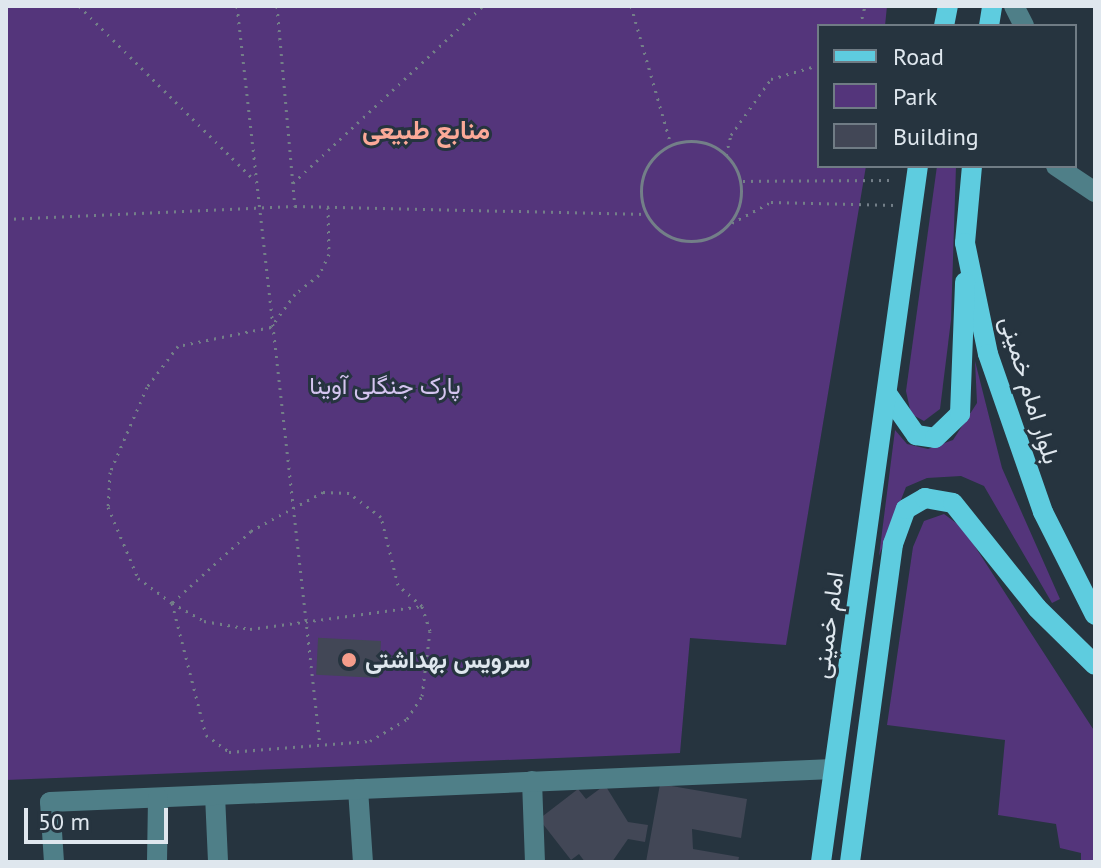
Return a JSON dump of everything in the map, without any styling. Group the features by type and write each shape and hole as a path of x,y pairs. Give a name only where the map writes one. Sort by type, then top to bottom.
{"main road":[{"name":"بلوار امام خمینی","path":"972,168 965,243 1011,432 1095,615"},
{"path":"916,174 888,395 916,435 935,438 960,414 965,243"},
{"name":"امام خمینی","path":"821,862 888,395"},
{"path":"850,862 893,544 906,509 925,498 953,503 1037,608 1095,665"}],"street":[{"path":"1014,6 1023,24"},
{"path":"1059,168 1095,192"},
{"path":"54,862 50,802 833,769"},
{"path":"532,781 535,862"},
{"path":"358,789 363,862"},
{"path":"215,795 218,862"},
{"path":"157,862 158,798"}],"path":[{"path":"79,6 254,180"},
{"path":"237,6 257,208 320,745"},
{"path":"277,6 295,206"},
{"path":"293,183 483,6"},
{"path":"631,6 671,145"},
{"path":"726,155 731,135 771,79 817,66"},
{"path":"726,228 742,198 741,181 726,155 700,142 671,145 647,167 642,182 646,214 673,239 692,242 726,228 771,202 912,206"},
{"path":"741,181 916,174"},
{"path":"6,219 295,206 646,214"},
{"path":"328,207 329,254 319,275 295,294 271,327 178,346 147,387 110,472 108,507 138,578 204,621 250,629 306,625 422,606"},
{"path":"323,492 349,493 381,517 398,585 422,606 430,631 422,696 407,719 370,741 229,752 206,735 172,603 240,540 293,505 323,492"}],"green space":[{"name":"پارک جنگلی آوینا","path":"6,6 887,6 885,24 817,24 817,168 866,168 786,645 690,638 680,753 6,780"},
{"path":"937,168 956,168 951,320 940,409 924,421 911,414 906,391"},
{"path":"975,361 1002,468 1060,599 1052,603 984,486 961,476 927,478 906,487 879,556 895,430 907,444 928,449 953,440 977,403"},
{"path":"944,514 963,528 1095,732 1095,862 1081,862 1081,853 1060,848 1056,824 998,815 1005,740 887,725 913,547 924,521"}],"building":[{"name":"سرویس بهداشتی","path":"318,638 381,641 379,678 316,675"},
{"path":"660,784 747,799 741,838 692,829 693,849 739,857 738,862 646,862"},
{"path":"605,785 628,822 648,825 645,842 628,839 612,862 585,862 579,854 571,860 539,819 578,789 586,799"}],"place":[{"name":"سرویس بهداشتی","path":"349,660"}],"district":[{"name":"منابع طبیعی","path":"426,130"}]}
